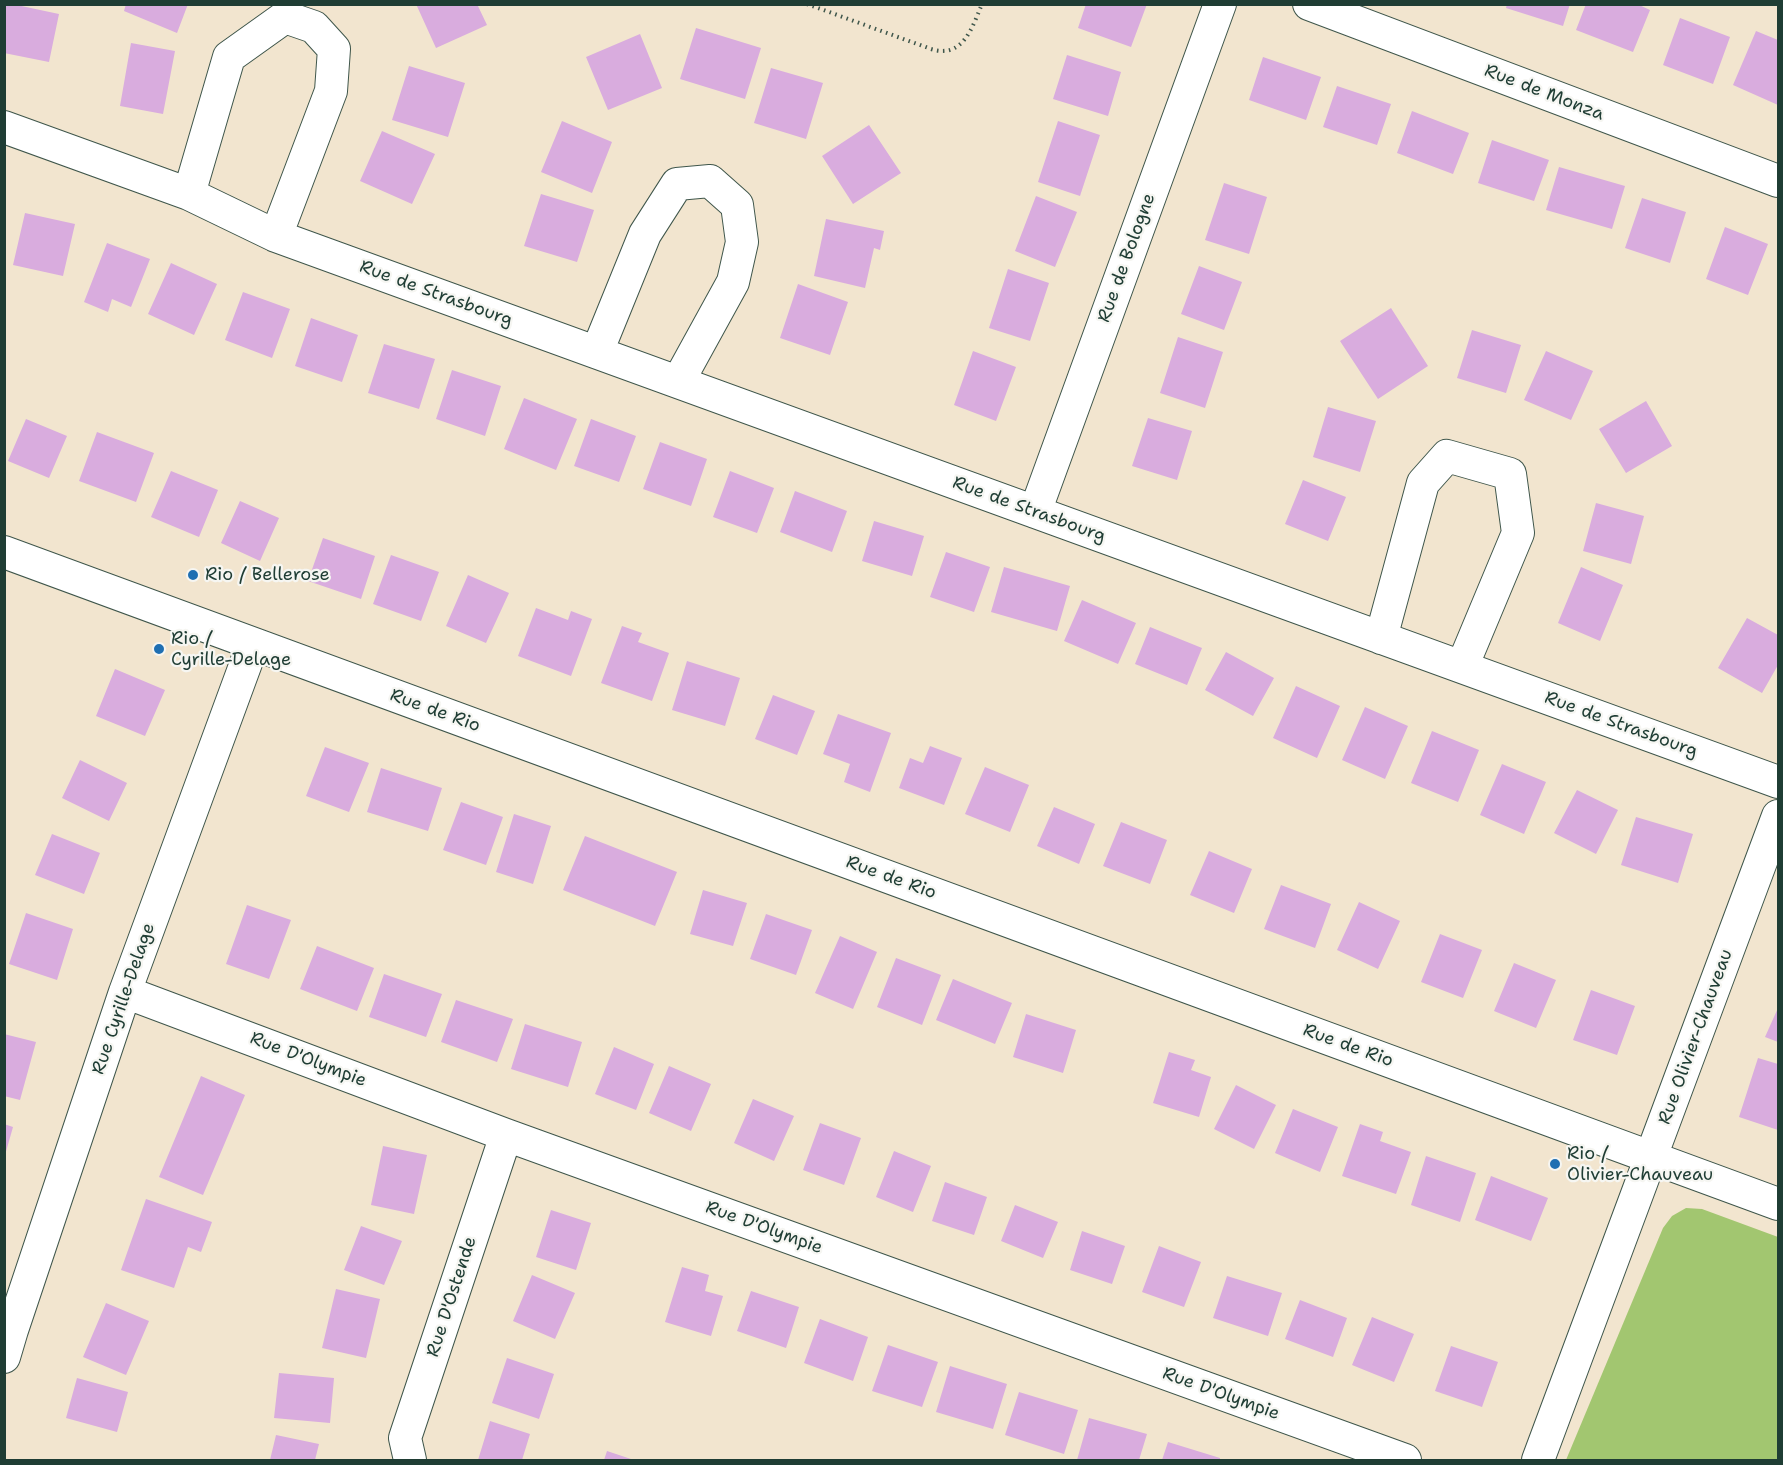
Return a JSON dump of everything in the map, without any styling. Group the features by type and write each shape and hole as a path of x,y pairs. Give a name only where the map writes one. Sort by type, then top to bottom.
{"street":[{"name":"Rue de Bologne","path":"1035,512 1220,4"},
{"name":"Rue de Monza","path":"1309,4 1779,181"},
{"path":"189,194 229,57 285,17 314,27 334,49 331,91 276,236"},
{"name":"Rue de Strasbourg","path":"4,127 189,194 276,236 1779,782"},
{"path":"597,352 645,234 677,184 710,181 737,205 742,242 733,282 678,382"},
{"path":"1381,638 1423,483 1447,456 1510,474 1518,532 1462,667"},
{"name":"Rue de Rio","path":"4,552 1779,1204"},
{"name":"Rue Cyrille-Delage","path":"4,1357 125,992 253,644"},
{"name":"Rue Olivier-Chauveau","path":"1538,1461 1779,816"},
{"name":"Rue D'Olympie","path":"125,992 506,1135 1405,1461"},
{"name":"Rue D'Ostende","path":"410,1461 405,1437 506,1135"}],"path":[{"path":"807,4 931,49 944,51 963,43 972,29 982,4"}],"green space":[{"path":"1686,1208 1702,1209 1778,1237 1778,1460 1566,1460 1663,1228 1672,1216"}],"building":[{"path":"5,4 59,14 49,62 4,53"},
{"path":"126,4 188,4 177,33 124,11"},
{"path":"416,4 477,4 487,25 436,48"},
{"path":"1086,4 1147,4 1131,47 1078,28"},
{"path":"1507,4 1570,4 1563,26 1506,8"},
{"path":"1586,4 1637,4 1650,10 1633,52 1576,30"},
{"path":"1680,18 1730,37 1713,84 1663,65"},
{"path":"696,28 761,48 745,99 680,79"},
{"path":"1756,31 1778,40 1778,105 1733,85"},
{"path":"640,34 662,88 608,110 586,57"},
{"path":"131,43 175,51 163,114 120,106"},
{"path":"1067,55 1121,72 1108,116 1053,99"},
{"path":"1263,57 1321,77 1306,120 1249,100"},
{"path":"409,66 465,83 448,137 392,120"},
{"path":"771,68 823,83 806,139 754,123"},
{"path":"1337,86 1391,104 1377,145 1323,127"},
{"path":"1412,111 1469,133 1453,174 1397,153"},
{"path":"562,121 612,142 592,193 541,172"},
{"path":"1058,121 1100,135 1080,196 1038,182"},
{"path":"869,125 901,173 853,204 822,156"},
{"path":"382,131 435,154 412,204 360,181"},
{"path":"1492,140 1549,160 1534,201 1478,183"},
{"path":"1559,167 1625,186 1612,229 1546,210"},
{"path":"1224,183 1267,197 1249,254 1205,240"},
{"path":"541,194 594,210 577,262 524,246"},
{"path":"1036,196 1077,212 1055,267 1015,251"},
{"path":"1642,198 1686,212 1670,263 1625,248"},
{"path":"25,213 75,224 63,276 13,265"},
{"path":"826,219 884,231 880,250 874,248 865,288 814,276"},
{"path":"1725,227 1768,244 1748,295 1706,279"},
{"path":"107,243 150,259 131,307 112,299 108,312 84,302"},
{"path":"171,263 217,284 194,335 148,314"},
{"path":"1199,266 1242,282 1224,330 1181,314"},
{"path":"1008,269 1049,283 1030,341 989,328"},
{"path":"798,284 848,302 830,355 780,338"},
{"path":"243,292 290,309 272,358 225,340"},
{"path":"1391,308 1428,366 1378,399 1340,341"},
{"path":"311,318 358,335 342,382 295,366"},
{"path":"1472,330 1521,345 1506,393 1457,378"},
{"path":"1178,337 1223,352 1205,408 1160,393"},
{"path":"384,344 435,359 419,409 368,393"},
{"path":"973,351 1016,367 996,421 954,405"},
{"path":"1546,351 1593,371 1571,420 1524,400"},
{"path":"452,370 501,386 485,436 436,419"},
{"path":"524,398 577,419 556,470 504,449"},
{"path":"1646,401 1672,446 1626,473 1599,429"},
{"path":"1328,407 1376,421 1360,472 1313,457"},
{"path":"1148,418 1192,431 1177,480 1132,466"},
{"path":"26,419 67,436 49,478 8,461"},
{"path":"591,419 636,436 619,482 574,466"},
{"path":"97,432 154,453 136,502 79,481"},
{"path":"660,442 707,459 691,506 643,489"},
{"path":"171,471 218,490 199,537 151,517"},
{"path":"730,471 774,488 757,533 713,517"},
{"path":"1303,480 1346,497 1328,541 1285,524"},
{"path":"795,491 847,511 832,552 780,532"},
{"path":"240,501 279,518 260,561 221,543"},
{"path":"1596,503 1644,516 1631,564 1583,551"},
{"path":"874,521 924,536 912,576 862,561"},
{"path":"323,538 375,556 361,599 308,581"},
{"path":"946,552 990,567 974,612 930,597"},
{"path":"391,555 439,572 421,621 373,604"},
{"path":"1004,567 1070,586 1057,631 991,612"},
{"path":"1581,567 1623,585 1600,641 1558,623"},
{"path":"468,575 509,593 486,643 446,626"},
{"path":"1082,600 1136,623 1118,664 1064,641"},
{"path":"536,608 568,620 571,611 592,619 571,676 518,656"},
{"path":"1747,618 1778,635 1778,665 1762,693 1718,668"},
{"path":"622,626 642,633 638,642 669,653 652,701 601,683"},
{"path":"1150,627 1202,648 1187,685 1135,664"},
{"path":"1226,652 1274,678 1253,716 1205,690"},
{"path":"687,661 740,678 725,726 672,710"},
{"path":"115,669 165,690 145,736 96,716"},
{"path":"1296,686 1340,706 1317,758 1273,738"},
{"path":"773,695 815,711 797,755 755,739"},
{"path":"1365,707 1408,726 1385,779 1342,760"},
{"path":"838,714 891,733 870,792 844,782 850,764 823,754"},
{"path":"1432,731 1479,750 1458,802 1411,783"},
{"path":"930,746 962,758 944,805 899,788 910,758 923,763"},
{"path":"325,747 369,763 349,812 306,796"},
{"path":"80,760 127,783 109,821 62,798"},
{"path":"1502,764 1546,782 1524,834 1480,815"},
{"path":"985,767 1029,785 1010,832 965,814"},
{"path":"381,768 442,788 428,831 367,812"},
{"path":"1577,790 1618,810 1596,854 1554,833"},
{"path":"461,802 503,817 486,865 443,850"},
{"path":"1054,807 1095,824 1079,864 1037,846"},
{"path":"514,814 551,826 533,884 496,872"},
{"path":"1636,817 1693,834 1678,883 1621,865"},
{"path":"1121,822 1167,840 1150,884 1103,866"},
{"path":"52,834 100,853 84,894 35,875"},
{"path":"585,836 677,872 655,926 563,890"},
{"path":"1209,851 1252,869 1234,913 1190,895"},
{"path":"1281,885 1331,904 1315,948 1264,929"},
{"path":"703,890 747,903 733,946 690,934"},
{"path":"1359,902 1400,921 1378,969 1337,950"},
{"path":"247,905 291,920 269,979 226,964"},
{"path":"26,913 73,929 57,980 9,964"},
{"path":"766,914 812,930 796,975 750,959"},
{"path":"1440,934 1482,950 1463,998 1421,982"},
{"path":"840,936 877,952 853,1009 815,993"},
{"path":"317,946 374,968 357,1011 300,989"},
{"path":"896,958 941,975 922,1025 877,1007"},
{"path":"1514,963 1556,980 1536,1028 1494,1011"},
{"path":"384,974 442,994 426,1037 369,1017"},
{"path":"953,979 1012,1003 995,1044 936,1020"},
{"path":"1591,990 1635,1006 1617,1055 1573,1040"},
{"path":"456,1000 513,1019 497,1062 441,1042"},
{"path":"1778,1008 1778,1042 1765,1037"},
{"path":"1026,1014 1076,1030 1063,1073 1013,1057"},
{"path":"525,1024 582,1042 568,1087 511,1069"},
{"path":"4,1034 36,1042 20,1100 4,1096"},
{"path":"614,1047 654,1064 636,1110 595,1094"},
{"path":"1169,1052 1195,1060 1191,1070 1211,1077 1199,1117 1153,1103"},
{"path":"1758,1058 1778,1064 1778,1130 1739,1117"},
{"path":"669,1066 711,1084 691,1131 649,1113"},
{"path":"201,1076 245,1095 203,1195 159,1177"},
{"path":"1236,1085 1276,1105 1254,1149 1214,1129"},
{"path":"753,1099 794,1116 774,1161 734,1143"},
{"path":"1293,1109 1338,1127 1320,1172 1275,1153"},
{"path":"820,1123 861,1138 844,1185 803,1170"},
{"path":"4,1124 13,1127 5,1155 4,1155"},
{"path":"1360,1124 1383,1132 1380,1141 1411,1152 1396,1194 1342,1176"},
{"path":"383,1146 427,1155 414,1214 371,1205"},
{"path":"894,1151 931,1166 913,1212 876,1197"},
{"path":"1426,1156 1476,1173 1460,1222 1411,1205"},
{"path":"1491,1176 1548,1198 1531,1241 1475,1220"},
{"path":"945,1182 987,1197 974,1235 932,1221"},
{"path":"146,1199 212,1222 201,1252 188,1247 174,1288 121,1270"},
{"path":"1015,1205 1058,1222 1043,1258 1001,1241"},
{"path":"551,1210 591,1223 576,1270 536,1257"},
{"path":"361,1226 402,1241 384,1285 344,1270"},
{"path":"1082,1231 1125,1246 1112,1284 1070,1270"},
{"path":"1159,1246 1201,1262 1184,1307 1142,1292"},
{"path":"682,1267 709,1275 705,1291 723,1296 711,1336 665,1322"},
{"path":"532,1275 575,1293 555,1339 513,1321"},
{"path":"1227,1276 1282,1293 1268,1336 1213,1318"},
{"path":"336,1289 380,1299 366,1358 322,1348"},
{"path":"751,1291 799,1307 786,1348 737,1331"},
{"path":"1300,1300 1347,1318 1333,1357 1285,1339"},
{"path":"106,1303 149,1321 126,1375 83,1357"},
{"path":"1372,1317 1414,1334 1394,1382 1352,1365"},
{"path":"820,1319 868,1337 853,1381 804,1363"},
{"path":"888,1345 938,1362 922,1407 872,1391"},
{"path":"1451,1346 1498,1362 1482,1407 1435,1391"},
{"path":"507,1358 554,1374 539,1419 492,1403"},
{"path":"950,1366 1007,1384 993,1429 936,1412"},
{"path":"279,1373 334,1378 330,1423 274,1418"},
{"path":"77,1378 128,1392 117,1432 66,1418"},
{"path":"1019,1392 1078,1410 1064,1454 1005,1435"},
{"path":"1089,1418 1147,1434 1139,1460 1077,1460"},
{"path":"490,1421 530,1434 522,1460 478,1460"},
{"path":"276,1435 319,1444 315,1460 270,1460"},
{"path":"1168,1442 1220,1458 1220,1460 1162,1460"},
{"path":"607,1451 634,1460 604,1460"}],"place":[{"name":"Rio / Bellerose","path":"193,575"},
{"name":"Rio / Cyrille-Delage","path":"159,649"},
{"name":"Rio / Olivier-Chauveau","path":"1555,1164"}]}
